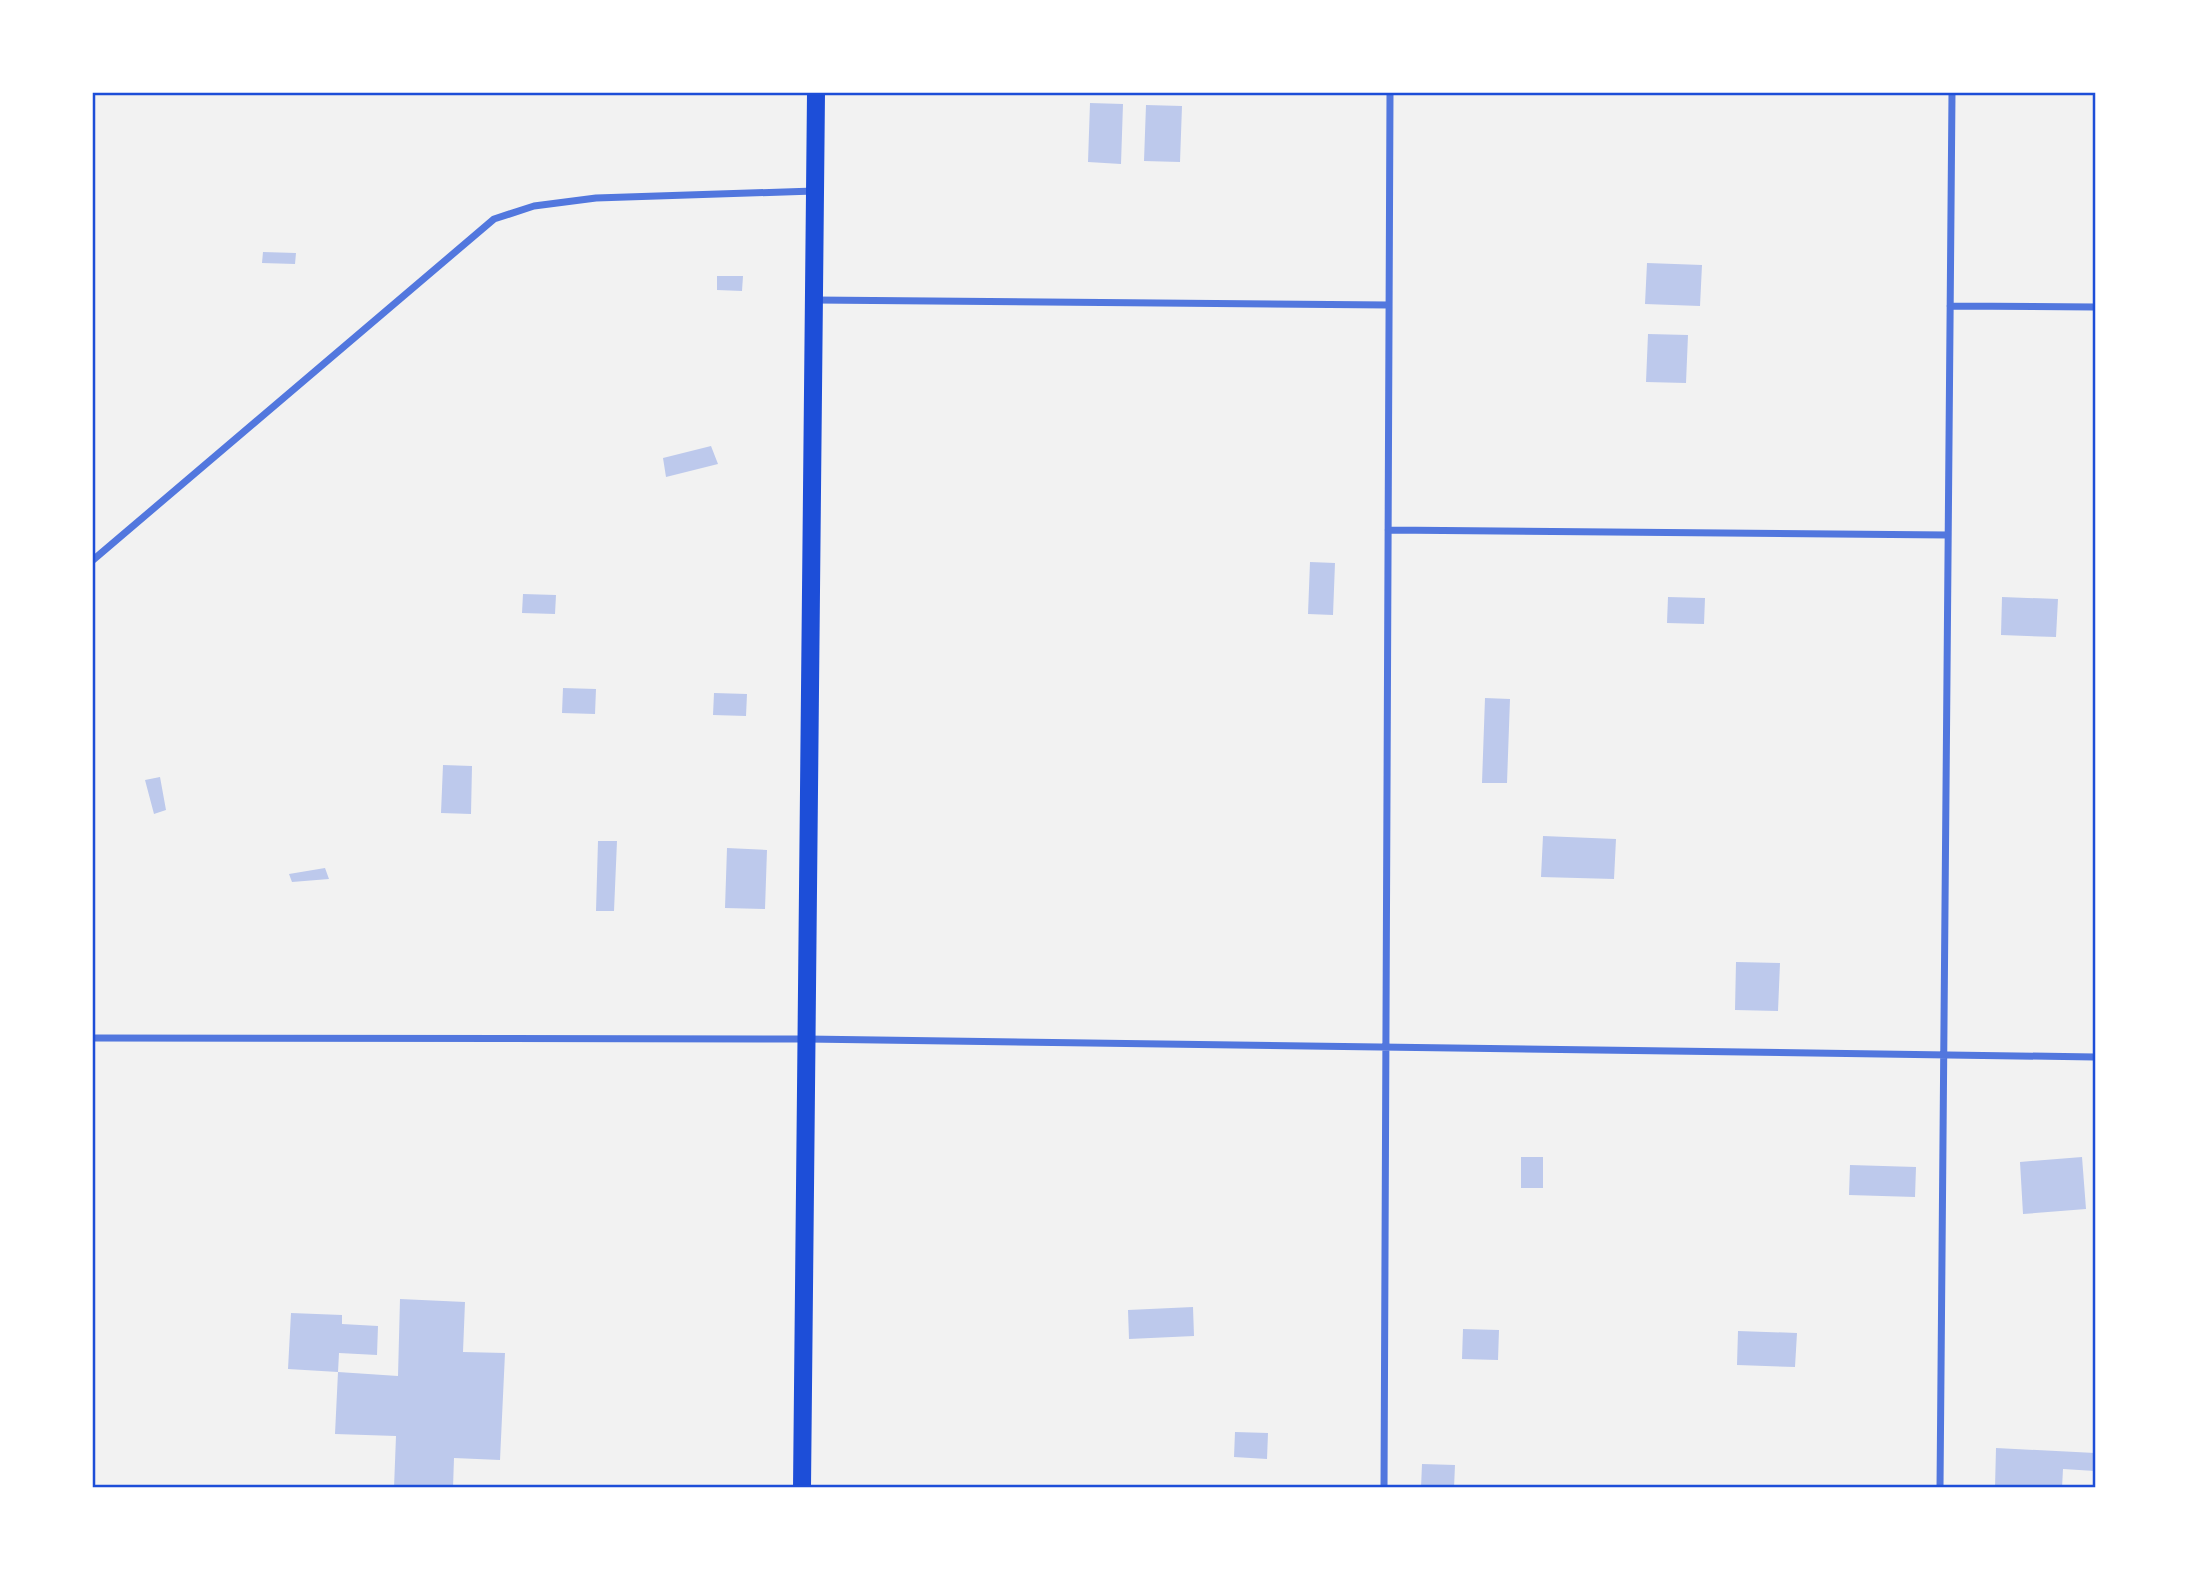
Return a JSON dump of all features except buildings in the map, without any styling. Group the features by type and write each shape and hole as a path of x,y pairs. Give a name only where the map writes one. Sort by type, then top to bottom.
{"main road":[{"path":"802,1488 816,93"}],"street":[{"path":"1384,1488 1390,93"},
{"path":"1940,1488 1952,93"},
{"path":"93,560 494,219 534,206 596,198 815,191"},
{"path":"814,300 1389,305"},
{"path":"1950,306 2095,307"},
{"path":"1388,530 1948,535"},
{"path":"93,1038 807,1039 2095,1057"}]}
